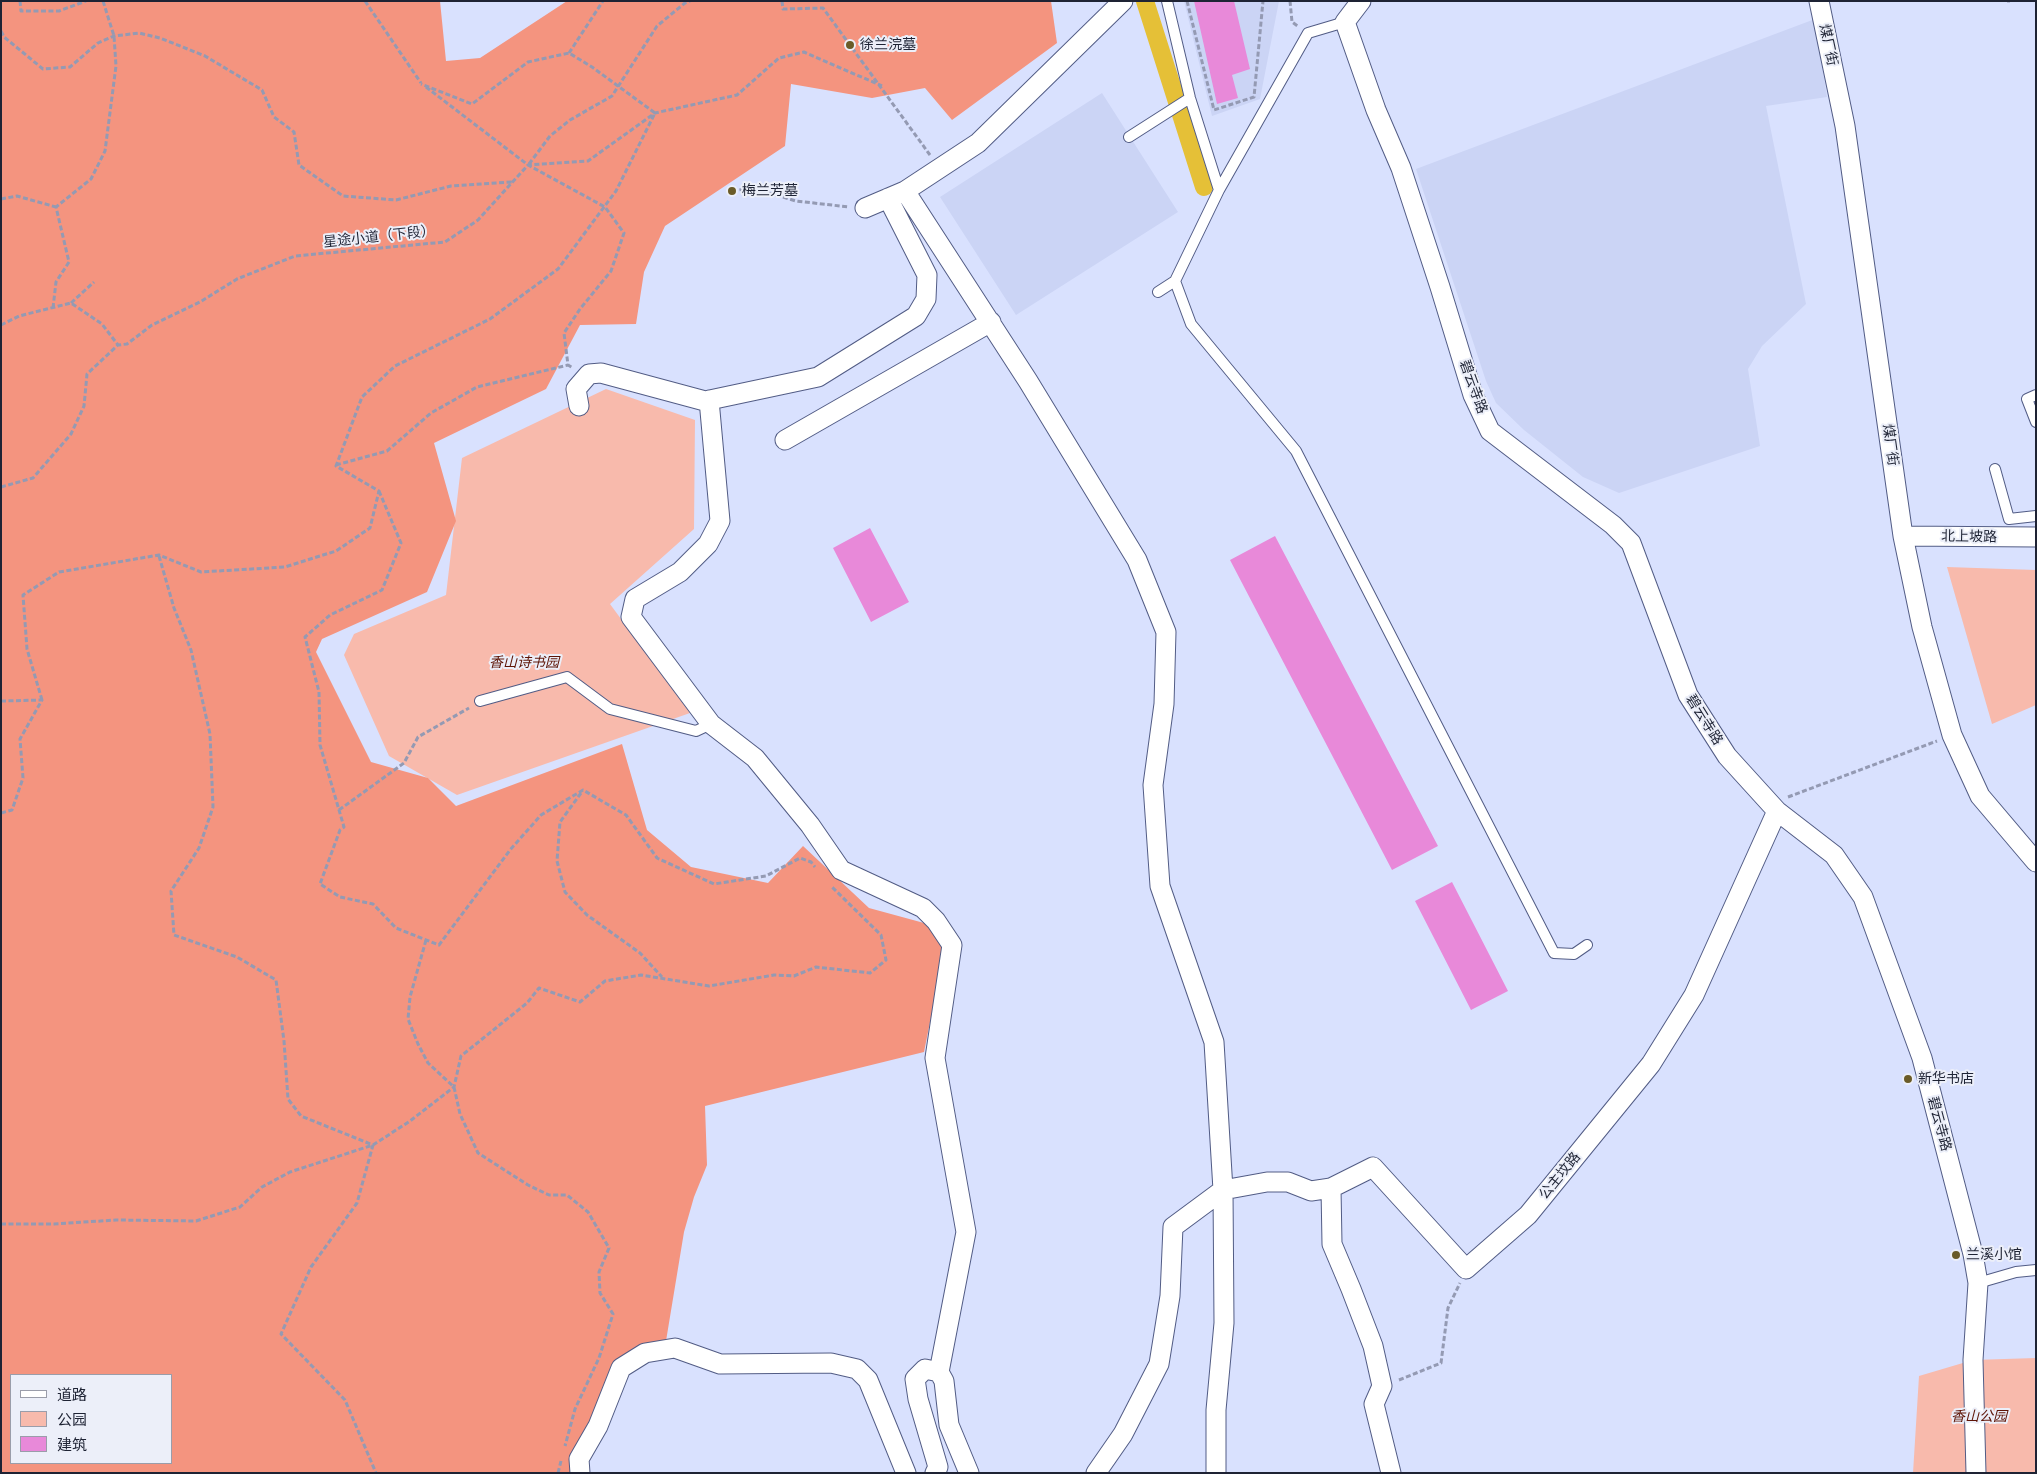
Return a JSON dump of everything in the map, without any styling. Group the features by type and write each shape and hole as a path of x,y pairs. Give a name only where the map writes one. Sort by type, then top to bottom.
{"street":[{"path":"865,208 897,194 978,142 1123,1"},
{"path":"1345,22 1361,1"},
{"name":"煤厂街","path":"1819,1 1845,126 1903,536 1922,627 1952,735 1980,796 2036,862"},
{"name":"碧云寺路","path":"1345,22 1376,110 1401,168 1440,287 1472,395 1490,431 1613,525 1631,543 1688,695 1727,756 1774,808 1834,855 1863,897 1922,1058 1973,1254 1978,1284 1973,1360 1976,1473"},
{"path":"897,194 991,322 1137,560 1166,632 1164,704 1153,785 1160,886 1214,1042 1223,1190 1224,1323 1216,1410 1216,1473"},
{"path":"579,406 576,390 589,374 600,372 705,401 818,377 916,316 926,299 927,276 897,194"},
{"path":"785,440 991,322"},
{"path":"709,400 720,521 708,544 680,572 635,599 631,617 711,724 755,758 810,825 841,870 923,908 936,920 952,945 936,1058 966,1232 939,1372 944,1381 949,1425 968,1473"},
{"name":"北上坡路","path":"1903,536 2036,538"},
{"name":"公主坟路","path":"1466,1269 1528,1215 1651,1064 1694,995 1774,808"},
{"path":"1096,1473 1123,1434 1159,1364 1170,1296 1173,1227 1223,1190 1267,1182 1288,1182 1311,1191 1331,1188 1372,1167 1466,1269"},
{"path":"1331,1188 1332,1244 1373,1346 1382,1386 1374,1404 1391,1473"},
{"path":"580,1473 579,1458 598,1426 621,1368 645,1353 675,1348 720,1364 831,1363 857,1369 868,1380 906,1473"},
{"path":"935,1473 938,1466 918,1399 915,1379 925,1369 939,1372"}],"lane":[{"path":"1167,1 1190,98 1219,190"},
{"path":"1158,292 1175,281 1219,190 1308,33 1345,22"},
{"path":"1129,137 1190,98"},
{"path":"1175,281 1191,324 1296,451 1554,953 1574,954 1587,945"},
{"path":"2036,395 2027,399 2036,422"},
{"path":"1995,469 2009,519 2036,516"},
{"path":"480,701 567,677 610,708 696,731 711,724"},
{"path":"1978,1284 2016,1272 2036,1270"}],"path":[{"path":"20,1 21,11 59,11 86,1"},
{"path":"56,207 91,179 105,151 116,66 114,36 103,1"},
{"path":"365,1 421,84 528,164 605,207 624,233 611,270 580,309 564,334 568,366"},
{"path":"569,53 603,1"},
{"name":"星途小道（下段）","path":"1,486 33,478 71,434 84,406 87,374 118,345 127,344 152,325 200,302 237,279 295,256 445,242 478,220 528,164 550,136 570,120 612,96 658,26 685,3 690,1"},
{"path":"782,1 784,9 823,8 882,86 940,168"},
{"path":"1187,1 1214,110 1254,97 1264,1"},
{"path":"1290,1 1292,22 1308,33"},
{"path":"1,31 4,37 43,69 70,67 98,43 114,36 139,33 160,38 205,56 262,90 274,117 294,132 299,165 343,196 396,200 451,186 512,182"},
{"path":"528,164 588,161 655,113 737,95 780,58 804,52 882,86"},
{"path":"421,84 472,104 528,62 569,53 592,67 655,113"},
{"path":"336,466 362,396 395,366 490,319 558,269 616,191 655,113"},
{"path":"732,191 752,188 796,201 827,206 865,208"},
{"path":"1,200 18,196 56,207"},
{"path":"53,308 56,282 68,262 56,207"},
{"path":"1,325 19,316 71,303 94,282"},
{"path":"71,303 102,324 118,345"},
{"path":"336,466 387,451 432,413 477,387 568,366 589,374"},
{"path":"336,466 379,491 401,543 382,590 330,615 305,637 319,692 320,744 344,827 340,830 320,884 340,897 373,904 396,928 439,945 510,850 541,815 583,790"},
{"path":"1,813 12,810 23,778 20,739 42,700 27,649 23,595 59,572 159,556 201,572 285,567 336,551 370,528 379,491"},
{"path":"159,556 174,608 191,650 210,734 213,807 199,848 171,891 174,935 237,957 276,980 284,1041 288,1099 301,1116 372,1145"},
{"path":"1,701 42,700"},
{"path":"339,810 404,763 418,737 480,701"},
{"path":"1774,808 1952,735"},
{"path":"583,790 626,815 657,858 714,884 766,876 800,858 812,862 816,868"},
{"path":"583,790 560,822 557,861 565,892 587,915 640,953 662,977"},
{"path":"558,1473 575,1409 600,1358 613,1314 600,1293 599,1272 609,1248 588,1212 567,1194 549,1195 528,1186 478,1153 460,1114 454,1088 461,1056 527,1003 539,988 580,1002 605,981 641,975 709,986 774,975 794,976 816,967 870,973 886,960 881,935 826,880"},
{"path":"426,940 410,997 408,1019 428,1063 454,1088"},
{"path":"1,1224 116,1220 196,1221 240,1207 262,1187 290,1172 372,1145 410,1121 454,1088"},
{"path":"372,1145 358,1204 311,1267 281,1334 345,1400 376,1473"},
{"path":"1382,1386 1441,1362 1448,1308 1466,1269"}],"shaded area":[{"path":"1,1 440,1 446,61 480,58 567,1 1051,1 1057,43 952,120 925,88 872,98 791,84 785,146 665,226 644,272 636,324 580,325 546,389 434,443 456,521 427,592 322,639 316,652 371,762 428,778 456,806 622,744 647,830 691,867 768,883 803,846 869,908 935,926 945,947 924,1052 705,1106 707,1165 694,1197 684,1232 666,1341 609,1387 572,1453 570,1473 1,1473"},
{"path":"1184,1 1279,1 1260,99 1212,116"},
{"path":"1815,19 1827,97 1766,106 1806,304 1762,346 1748,369 1760,446 1619,493 1583,477 1524,430 1496,403 1486,381 1416,169"},
{"path":"1102,93 1178,212 1016,315 940,197"}],"green space":[{"name":"香山诗书园","path":"606,389 695,420 694,529 610,604 690,713 457,795 389,756 344,655 354,634 446,595 462,458"},
{"path":"1947,567 2036,570 2036,705 1992,724"},
{"name":"香山公园","path":"2036,1358 2036,1473 1913,1473 1919,1376 1973,1360"}],"building":[{"path":"1194,1 1234,1 1250,69 1232,75 1238,98 1217,104"},
{"path":"870,528 909,602 871,622 833,548"},
{"path":"1275,536 1438,846 1392,870 1230,560"},
{"path":"1452,882 1508,991 1471,1010 1415,901"}],"waterway":[{"path":"1145,1 1204,187"}],"place":[{"name":"徐兰浣墓","path":"850,45"},
{"name":"梅兰芳墓","path":"732,191"},
{"name":"新华书店","path":"1908,1079"},
{"name":"兰溪小馆","path":"1956,1255"}]}
